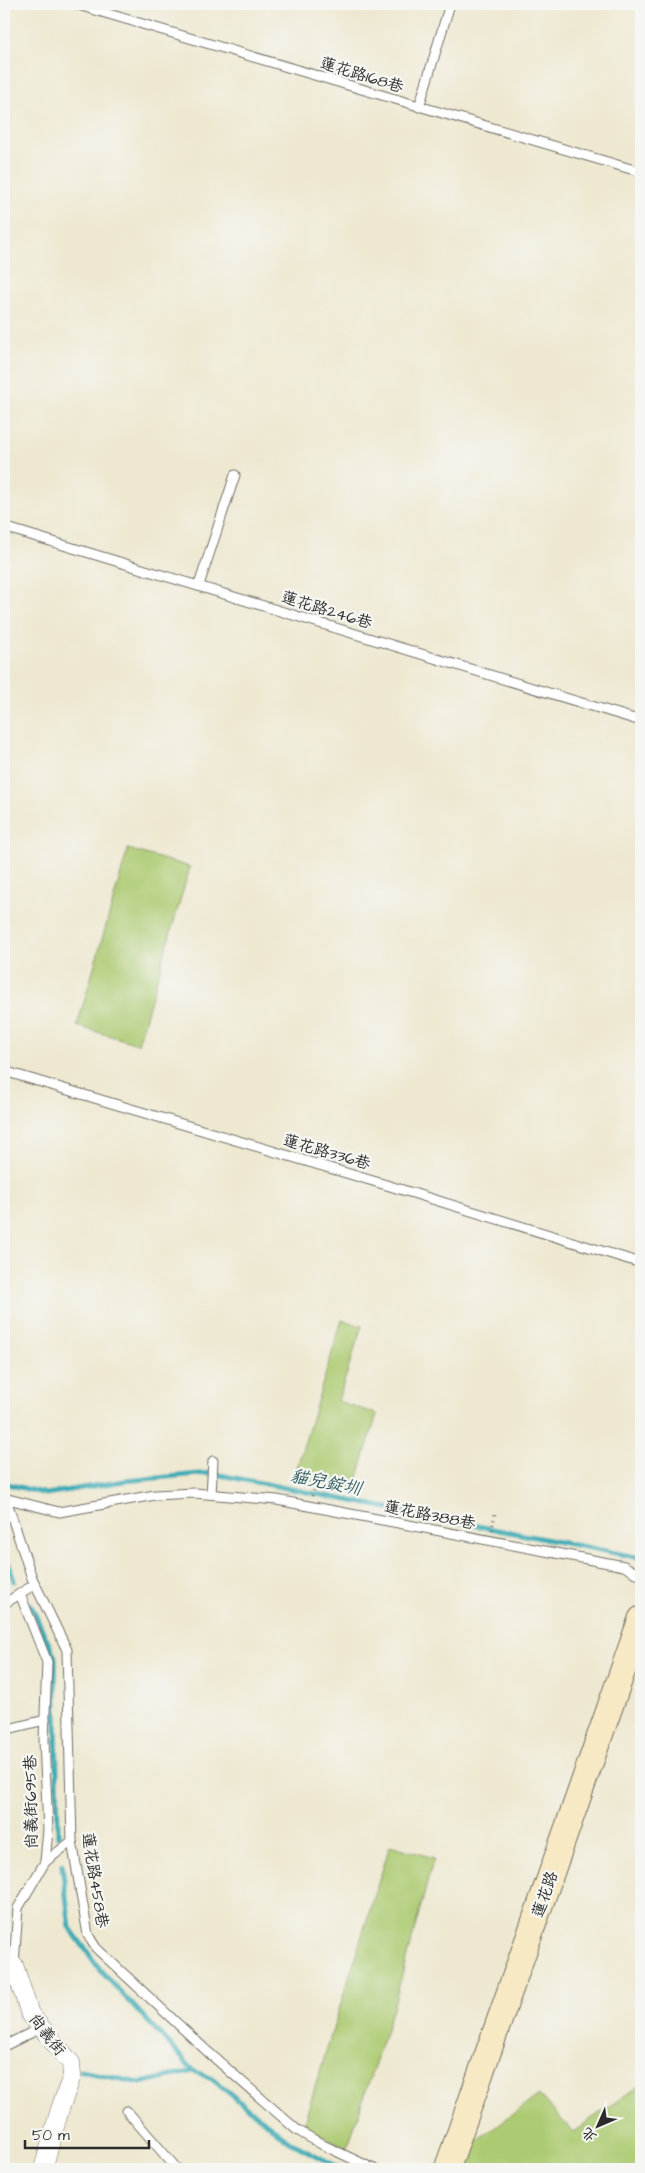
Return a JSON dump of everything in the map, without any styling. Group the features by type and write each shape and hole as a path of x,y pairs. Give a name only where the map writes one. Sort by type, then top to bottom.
{"street":[{"name":"蓮花路","path":"447,2169 641,1619"},
{"name":"尚義街","path":"9,1965 30,2014 71,2063 72,2076 60,2109 43,2169"}],"lane":[{"name":"蓮花路168巷","path":"75,4 641,172"},
{"path":"419,107 450,4"},
{"path":"199,585 235,475"},
{"name":"蓮花路246巷","path":"4,527 641,721"},
{"name":"蓮花路336巷","path":"4,1071 393,1186 641,1263"},
{"path":"211,1494 213,1461"},
{"name":"蓮花路388巷","path":"5,1498 59,1512 155,1494 194,1493 277,1500 624,1566 641,1576"},
{"name":"蓮花路458巷","path":"5,1498 35,1584 67,1650 72,1841 88,1935 96,1948 208,2052 297,2130 323,2145 374,2169"},
{"path":"4,1604 35,1584"},
{"name":"尚義街695巷","path":"9,1965 18,1908 45,1862 48,1830 45,1720 47,1662 20,1594"},
{"path":"4,1730 45,1720"},
{"path":"45,1862 72,1841"},
{"path":"4,2046 42,2028"},
{"path":"127,2111 177,2169"}],"green space":[{"path":"128,849 190,867 138,1044 77,1026"},
{"path":"342,1320 362,1326 338,1401 377,1414 354,1490 294,1477"},
{"path":"390,1845 434,1858 393,2008 347,2149 303,2126"},
{"path":"641,2084 641,2167 638,2169 458,2169 465,2149 539,2095 573,2132"}],"waterway":[{"name":"貓兒錠圳","path":"4,1483 46,1494 124,1481 210,1473 641,1558"},
{"path":"4,1551 14,1581"},
{"path":"30,1604 55,1657 58,1836"},
{"path":"62,1865 70,1928 101,1971 194,2071"},
{"path":"81,2071 140,2083 194,2071 212,2079 290,2142 342,2169"}]}
